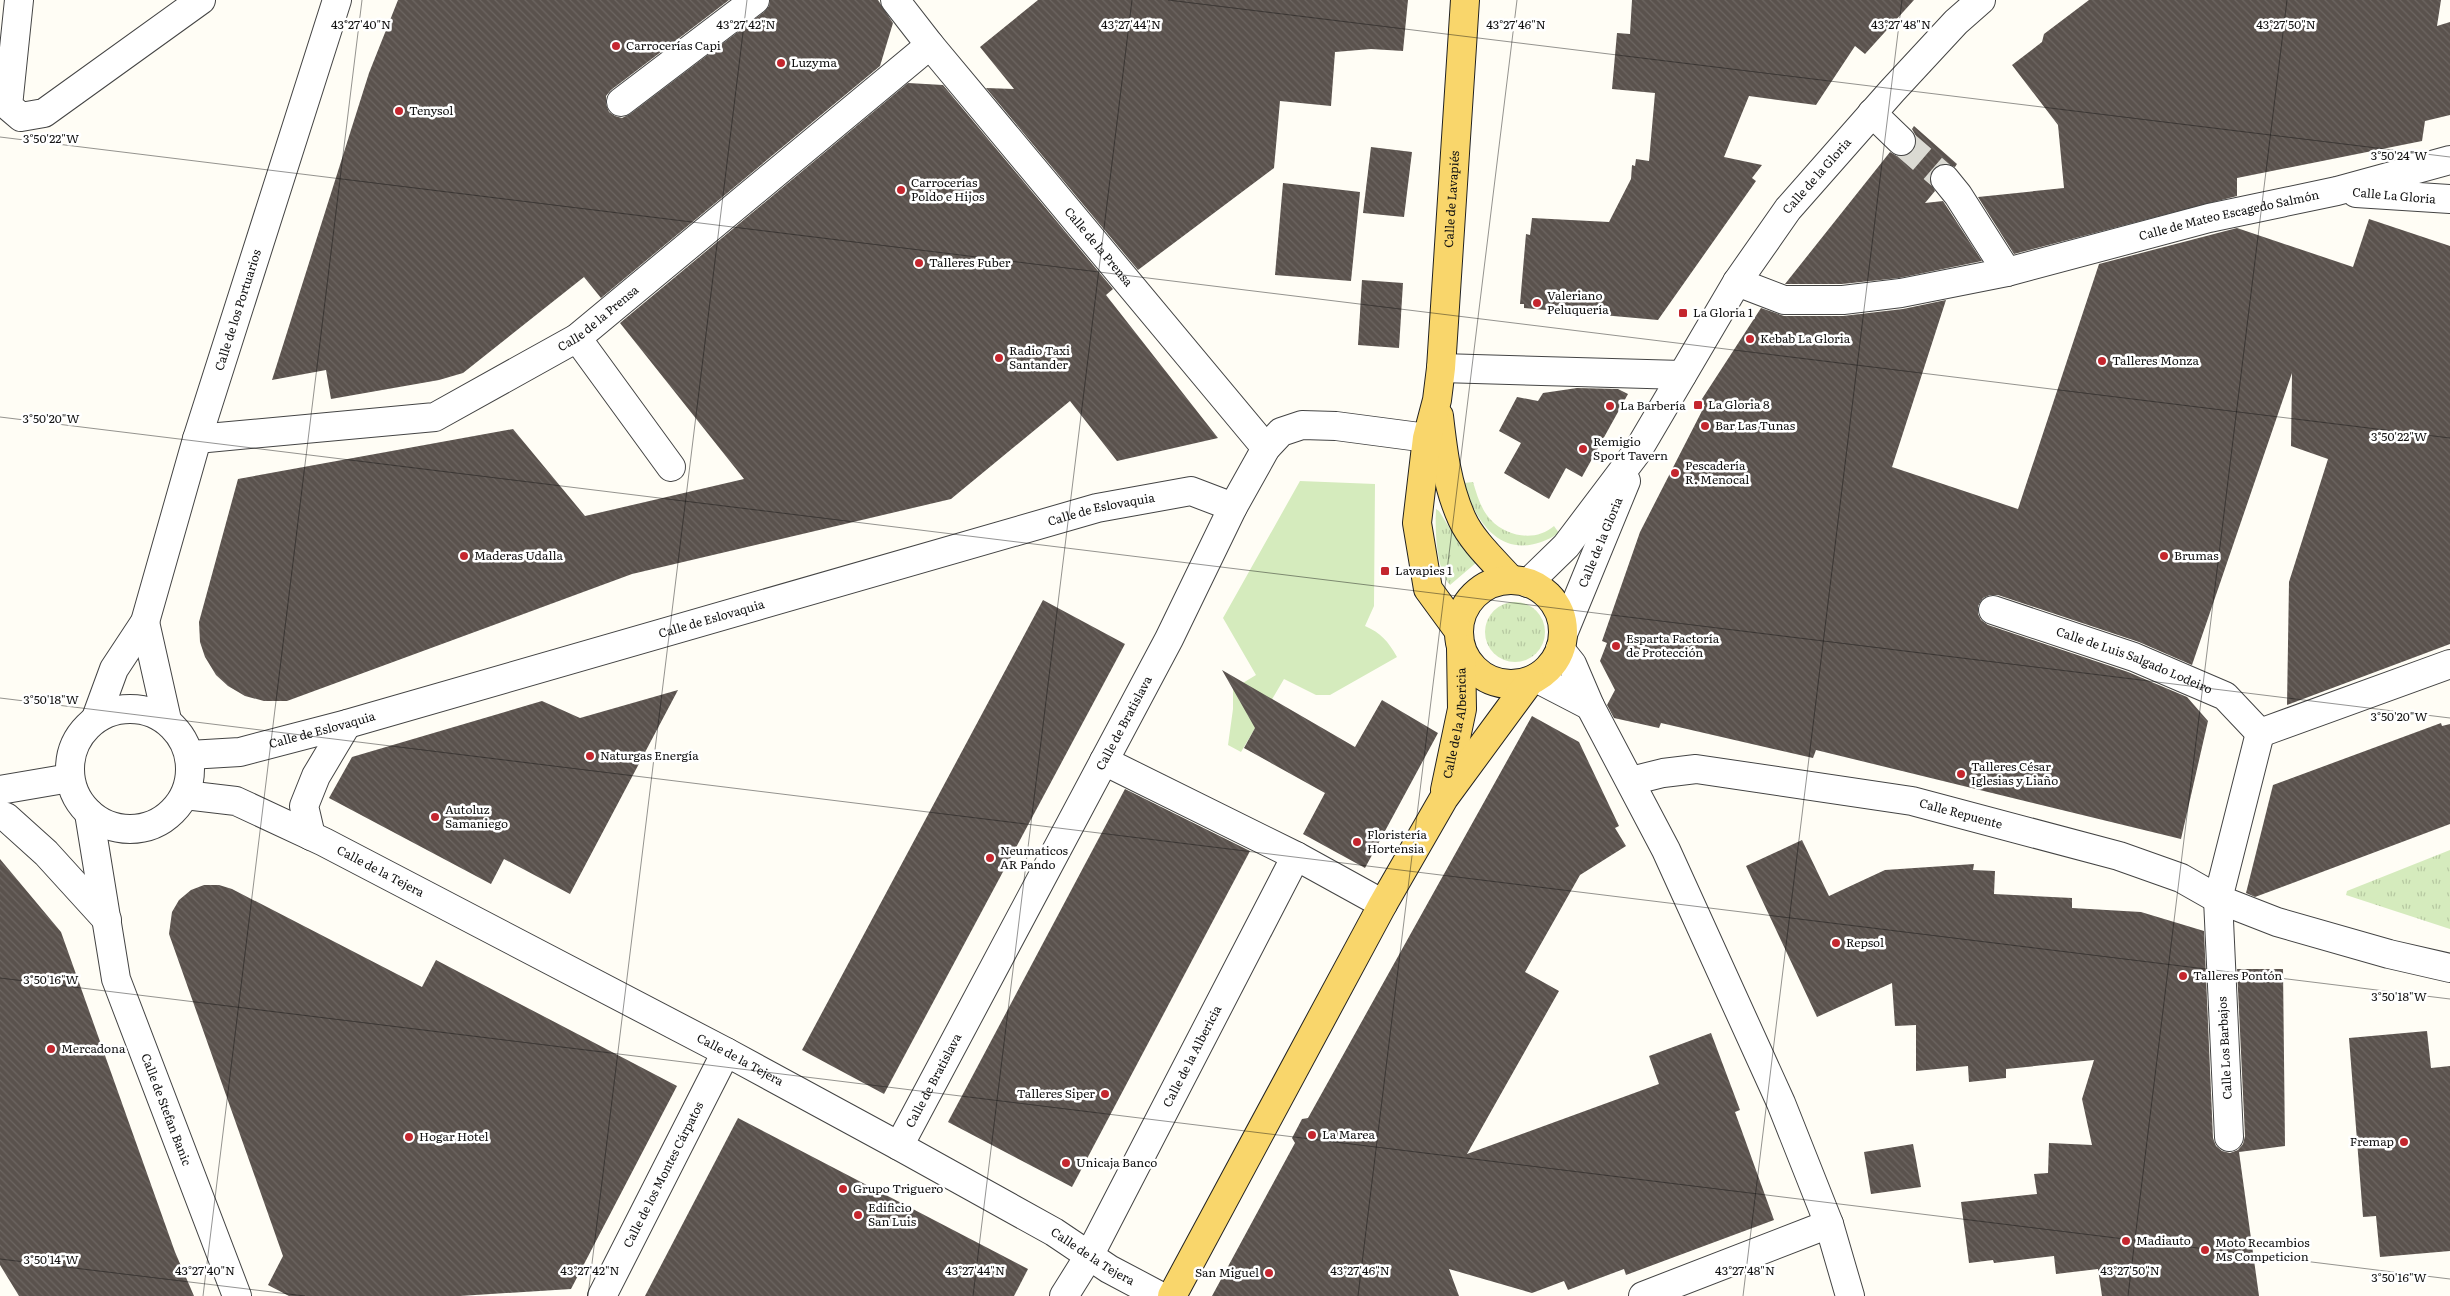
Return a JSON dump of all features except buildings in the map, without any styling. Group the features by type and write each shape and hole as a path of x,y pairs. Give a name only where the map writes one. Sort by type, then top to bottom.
{"main road":[{"name":"Calle de Lavapiés","path":"1459,639 1428,589 1417,523 1427,438 1437,400 1441,368 1465,0"},
{"name":"Calle de Lavapiés","path":"1437,400 1448,478 1463,520 1485,551 1519,581"},
{"path":"1519,581 1543,591 1554,602 1561,618 1562,642 1554,663 1533,680 1513,685 1488,680 1472,667 1459,639 1466,604 1474,594 1485,586 1519,581"},
{"name":"Calle de la Albericia","path":"1444,798 1462,709 1459,639"},
{"name":"Calle de la Albericia","path":"1172,1296 1383,904 1444,798 1533,680"}],"street":[{"path":"19,0 8,106 21,117 44,113 202,0"},
{"name":"Calle de los Portuarios","path":"96,718 114,669 145,622 197,440 337,0"},
{"path":"622,102 756,0"},
{"name":"Calle de la Prensa","path":"896,0 930,46 1266,448"},
{"name":"Calle de la Gloria","path":"1519,581 1566,546 1637,452 1737,282 1788,209 1872,113 1956,22 1981,0"},
{"name":"Calle de la Prensa","path":"197,440 434,417 576,338 930,46"},
{"path":"1872,113 1901,140"},
{"name":"Calle de Mateo Escagedo Salmón","path":"1737,282 1784,300 1811,302 1901,293 2007,272 2209,218 2337,191 2450,160"},
{"path":"1945,179 1958,195 2007,272"},
{"name":"Calle La Gloria","path":"2337,191 2450,199"},
{"path":"576,338 671,467"},
{"path":"1441,368 1682,374"},
{"name":"Calle de Bratislava","path":"899,1146 1169,639 1233,507 1266,448 1281,432 1302,425 1362,429 1427,438"},
{"name":"Calle de la Gloria","path":"1562,642 1637,452"},
{"name":"Calle de Eslovaquia","path":"189,754 240,752 347,724 1097,508 1191,491 1233,507"},
{"name":"Calle de Luis Salgado Lodeiro","path":"1994,610 2134,657 2225,696 2260,733"},
{"name":"Calle de los Portuarios","path":"145,622 167,720"},
{"path":"1562,642 1590,706 1632,781 1670,858 1781,1103 1829,1224 1850,1296"},
{"path":"2218,899 2260,733 2450,664"},
{"path":"1533,680 1590,706"},
{"path":"120,709 145,709 167,720 181,735 189,754 191,775 185,795 172,813 152,825 130,830 109,825 89,813 77,797 70,778 71,755 80,734 96,718 120,709"},
{"path":"311,836 304,806 316,776 347,724"},
{"path":"1104,761 1296,856 1383,904"},
{"name":"Calle Repuente","path":"1632,781 1663,773 1696,769 1912,801 2119,856 2182,878 2218,899 2277,922 2389,954 2450,968"},
{"path":"0,790 70,778"},
{"name":"Calle de la Tejera","path":"185,795 236,801 311,836 726,1052 1054,1232 1089,1256 1160,1296"},
{"name":"Calle de Stefan Banic","path":"89,813 116,979 237,1296"},
{"path":"0,815 6,817 46,852 107,920"},
{"name":"Calle de la Albericia","path":"1064,1296 1089,1256 1296,856"},
{"name":"Calle Los Barbajos","path":"2218,899 2229,1137"},
{"name":"Calle de los Montes Cárpatos","path":"602,1296 726,1052"},
{"path":"1643,1296 1829,1224"}],"green space":[{"path":"1300,481 1375,484 1374,606 1365,626 1384,638 1397,657 1330,695 1316,695 1284,679 1241,752 1228,745 1233,709 1233,689 1256,675 1223,618"},
{"path":"1473,482 1485,512 1498,526 1513,534 1530,536 1547,531 1554,526 1559,533 1541,542 1525,545 1511,544 1498,538 1478,516 1470,500 1464,483"},
{"path":"1436,509 1459,543 1477,562 1450,585 1445,578 1439,559 1436,538"},
{"path":"1515,602 1531,607 1536,611 1540,616 1545,632 1540,648 1536,653 1531,657 1515,662 1499,657 1494,653 1490,648 1485,632 1490,616 1494,611 1499,607"},
{"path":"2450,850 2450,929 2346,895 2347,891"}],"tunnel":[{"path":"1901,141 1945,179"}],"place":[{"name":"Carrocerías Capi","path":"616,46"},
{"name":"Luzyma","path":"781,63"},
{"name":"Tenysol","path":"399,111"},
{"name":"Carrocerías Poldo e Hijos","path":"901,190"},
{"name":"Talleres Fuber","path":"919,263"},
{"name":"Valeriano Peluquería","path":"1537,303"},
{"name":"La Gloria 1","path":"1683,313"},
{"name":"Kebab La Gloria","path":"1750,339"},
{"name":"Radio Taxi Santander","path":"999,358"},
{"name":"Talleres Monza","path":"2102,361"},
{"name":"La Gloria 8","path":"1698,405"},
{"name":"La Barbería","path":"1610,406"},
{"name":"Bar Las Tunas","path":"1705,426"},
{"name":"Remigio Sport Tavern","path":"1583,449"},
{"name":"Pescadería R. Menocal","path":"1675,473"},
{"name":"Maderas Udalla","path":"464,556"},
{"name":"Brumas","path":"2164,556"},
{"name":"Lavapies 1","path":"1385,571"},
{"name":"Esparta Factoría de Protección","path":"1616,646"},
{"name":"Naturgas Energía","path":"590,756"},
{"name":"Talleres César Iglesias y Liaño","path":"1961,774"},
{"name":"Autoluz Samaniego","path":"435,817"},
{"name":"Floristería Hortensia","path":"1357,842"},
{"name":"Neumaticos AR Pando","path":"990,858"},
{"name":"Repsol","path":"1836,943"},
{"name":"Talleres Pontón","path":"2183,976"},
{"name":"Mercadona","path":"51,1049"},
{"name":"Talleres Siper","path":"1105,1094"},
{"name":"La Marea","path":"1312,1135"},
{"name":"Hogar Hotel","path":"409,1137"},
{"name":"Fremap","path":"2404,1142"},
{"name":"Unicaja Banco","path":"1066,1163"},
{"name":"Grupo Triguero","path":"843,1189"},
{"name":"Edificio San Luis","path":"858,1215"},
{"name":"Madiauto","path":"2126,1241"},
{"name":"Moto Recambios Ms Competicion","path":"2205,1250"},
{"name":"San Miguel","path":"1269,1273"}]}
